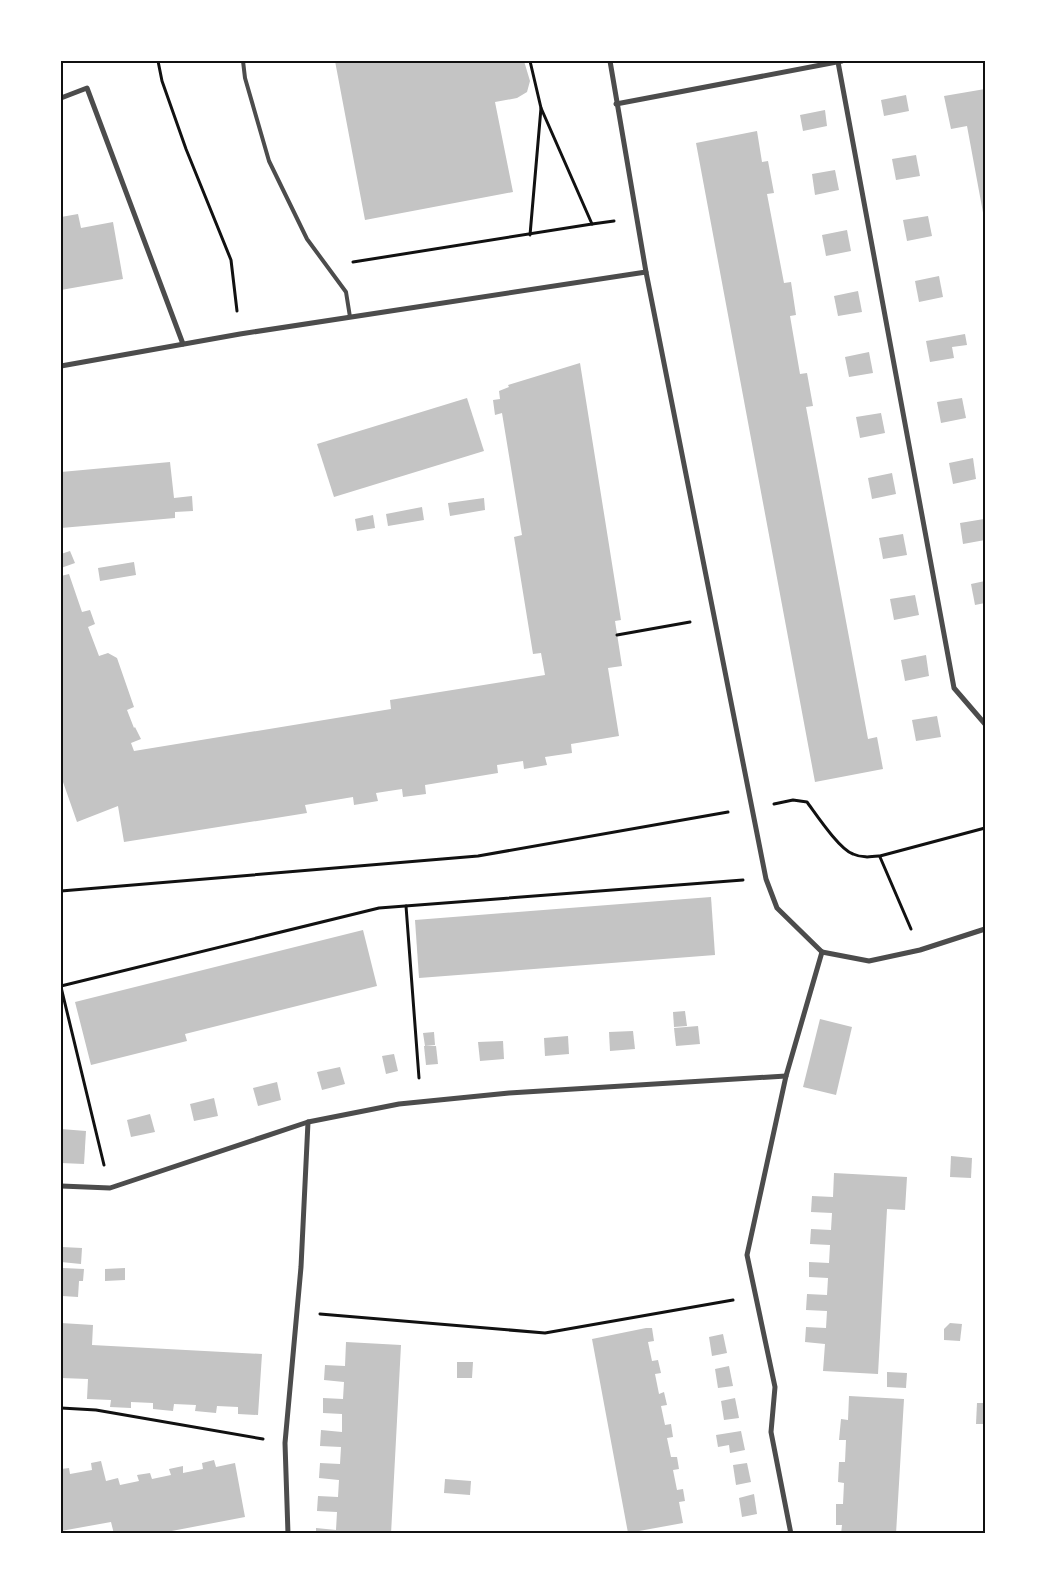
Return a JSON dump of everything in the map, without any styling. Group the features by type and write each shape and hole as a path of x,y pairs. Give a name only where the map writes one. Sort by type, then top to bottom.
{"street":[{"path":"610,61 646,272 766,879 777,908 822,952 870,961 920,950 985,928"},
{"path":"616,104 842,61"},
{"path":"838,62 954,688 985,724"},
{"path":"61,98 87,88 182,344"},
{"path":"61,366 240,334 646,272"},
{"path":"791,1534 770,1432 775,1387 748,1255 786,1076 822,952"},
{"path":"61,1186 110,1188 308,1122 399,1104 509,1093 786,1076"},
{"path":"288,1534 286,1443 301,1267 308,1122"}],"lane":[{"path":"243,61 245,78 269,161 307,239 346,292 350,317"}],"path":[{"path":"158,61 162,81 186,149 231,260 240,334"},
{"path":"333,275 346,263 592,224 542,108 530,61"},
{"path":"530,235 542,108"},
{"path":"617,635 715,618"},
{"path":"61,891 478,856 793,800 806,802 839,844 851,854 864,857 880,856 985,828"},
{"path":"880,856 920,950"},
{"path":"110,1188 61,986 379,908 766,879"},
{"path":"406,906 421,1102"},
{"path":"297,1312 545,1333 756,1296"},
{"path":"61,1408 96,1410 286,1443"}],"building":[{"path":"335,61 524,61 530,81 527,92 517,98 495,102 513,192 365,220"},
{"path":"985,89 984,218 967,126 951,129 944,96"},
{"path":"906,95 909,111 884,116 881,100"},
{"path":"825,110 827,126 803,131 800,115"},
{"path":"757,131 762,162 768,161 774,193 767,194 784,283 791,282 796,315 790,316 800,374 807,373 813,406 806,407 868,739 877,737 883,769 815,782 696,143"},
{"path":"916,155 920,176 896,180 892,159"},
{"path":"835,170 839,190 815,195 812,174"},
{"path":"78,214 81,228 113,222 123,279 61,290 61,217"},
{"path":"928,216 932,236 907,241 903,220"},
{"path":"847,230 851,251 826,256 822,235"},
{"path":"939,276 943,297 919,302 915,281"},
{"path":"858,291 862,312 838,316 834,296"},
{"path":"965,334 967,345 952,347 954,358 930,362 926,341"},
{"path":"869,352 873,373 849,377 845,357"},
{"path":"580,363 621,620 615,621 622,666 608,668 619,736 571,744 572,753 545,757 547,765 524,769 523,761 497,765 498,773 425,785 426,794 403,797 402,789 376,793 378,801 354,805 353,797 305,805 307,813 124,842 118,806 77,822 63,782 61,783 61,576 69,574 82,612 90,610 95,624 88,627 99,656 108,653 117,658 134,707 127,710 134,728 141,739 131,743 134,751 391,709 390,700 545,675 541,653 533,654 514,537 522,535 502,413 495,415 493,400 500,399 499,391 509,387 508,385"},
{"path":"467,398 484,451 334,497 317,444"},
{"path":"962,398 966,418 941,423 937,402"},
{"path":"881,413 885,433 860,438 856,417"},
{"path":"973,458 976,479 953,484 949,463"},
{"path":"170,462 174,498 192,496 193,511 175,512 175,518 61,528 61,472"},
{"path":"892,473 896,494 872,499 868,478"},
{"path":"484,498 485,510 450,516 448,503"},
{"path":"422,507 424,520 388,526 386,514"},
{"path":"373,515 375,528 357,531 355,519"},
{"path":"984,519 985,540 963,544 960,523"},
{"path":"903,534 907,555 883,559 879,538"},
{"path":"70,551 75,563 61,568 61,554"},
{"path":"134,562 136,575 100,581 98,568"},
{"path":"985,581 985,603 975,605 971,584"},
{"path":"915,595 919,615 894,620 890,599"},
{"path":"926,655 929,676 905,681 901,660"},
{"path":"937,716 941,737 916,741 912,720"},
{"path":"711,897 715,955 419,978 415,920"},
{"path":"363,930 377,986 185,1034 187,1041 91,1065 75,1002"},
{"path":"685,1011 687,1026 674,1027 673,1012"},
{"path":"820,1019 852,1027 836,1095 803,1087"},
{"path":"698,1026 700,1044 676,1046 674,1028"},
{"path":"633,1031 635,1049 610,1051 609,1032"},
{"path":"434,1032 435,1045 425,1046 423,1033"},
{"path":"568,1036 569,1054 545,1056 544,1038"},
{"path":"503,1041 504,1059 480,1061 478,1042"},
{"path":"424,1046 436,1046 438,1064 426,1065"},
{"path":"394,1054 398,1071 386,1074 382,1056"},
{"path":"340,1067 345,1084 322,1090 317,1072"},
{"path":"277,1082 281,1100 258,1106 253,1088"},
{"path":"214,1098 218,1116 194,1121 190,1104"},
{"path":"150,1114 155,1132 131,1137 127,1120"},
{"path":"61,1129 86,1131 84,1164 61,1163"},
{"path":"951,1156 972,1158 971,1178 950,1177"},
{"path":"834,1173 907,1177 905,1210 887,1209 878,1374 823,1371 825,1344 805,1342 806,1327 826,1328 827,1311 806,1310 807,1294 827,1295 828,1278 809,1277 809,1262 829,1263 830,1245 810,1244 811,1229 831,1230 832,1213 811,1212 812,1196 833,1197"},
{"path":"62,1247 82,1248 81,1264 61,1262"},
{"path":"63,1268 84,1269 83,1281 79,1281 78,1297 62,1296"},
{"path":"125,1268 125,1280 105,1281 105,1269"},
{"path":"61,1323 93,1325 92,1345 262,1354 258,1415 238,1414 238,1407 217,1406 216,1413 195,1411 196,1405 174,1404 173,1411 153,1409 153,1403 131,1402 131,1408 110,1407 111,1400 87,1399 88,1379 61,1378"},
{"path":"950,1323 962,1324 960,1341 944,1340 944,1329"},
{"path":"652,1328 654,1341 648,1342 652,1361 658,1360 661,1373 655,1374 659,1394 664,1392 667,1405 661,1406 665,1425 671,1424 673,1437 667,1438 671,1457 677,1457 679,1469 673,1470 677,1490 683,1489 685,1501 679,1502 683,1523 628,1533 592,1339"},
{"path":"723,1334 727,1353 712,1356 709,1337"},
{"path":"346,1342 401,1345 391,1534 316,1534 316,1528 336,1530 337,1512 317,1511 318,1496 338,1497 339,1480 319,1478 320,1463 340,1464 341,1447 320,1446 321,1430 342,1432 342,1414 323,1413 323,1398 343,1399 344,1382 324,1380 325,1365 345,1366"},
{"path":"457,1362 473,1362 472,1378 457,1378"},
{"path":"729,1366 733,1386 718,1388 715,1369"},
{"path":"887,1372 907,1373 906,1388 887,1387"},
{"path":"849,1396 904,1399 896,1534 841,1534 842,1525 836,1525 836,1504 843,1504 844,1483 838,1482 839,1462 845,1462 846,1440 839,1440 841,1419 848,1420"},
{"path":"735,1398 739,1418 724,1420 721,1401"},
{"path":"977,1403 985,1403 985,1424 976,1424"},
{"path":"741,1431 745,1450 730,1453 729,1445 718,1447 716,1435"},
{"path":"214,1460 216,1467 235,1463 245,1517 156,1534 114,1534 111,1522 61,1531 61,1469 69,1468 70,1474 92,1470 91,1463 101,1461 106,1481 118,1478 120,1485 139,1481 137,1475 150,1473 152,1479 171,1475 169,1469 183,1466 183,1473 203,1469 202,1463"},
{"path":"747,1463 751,1482 736,1485 733,1465"},
{"path":"445,1479 471,1481 470,1495 444,1493"},
{"path":"754,1494 757,1514 742,1517 739,1498"}]}
